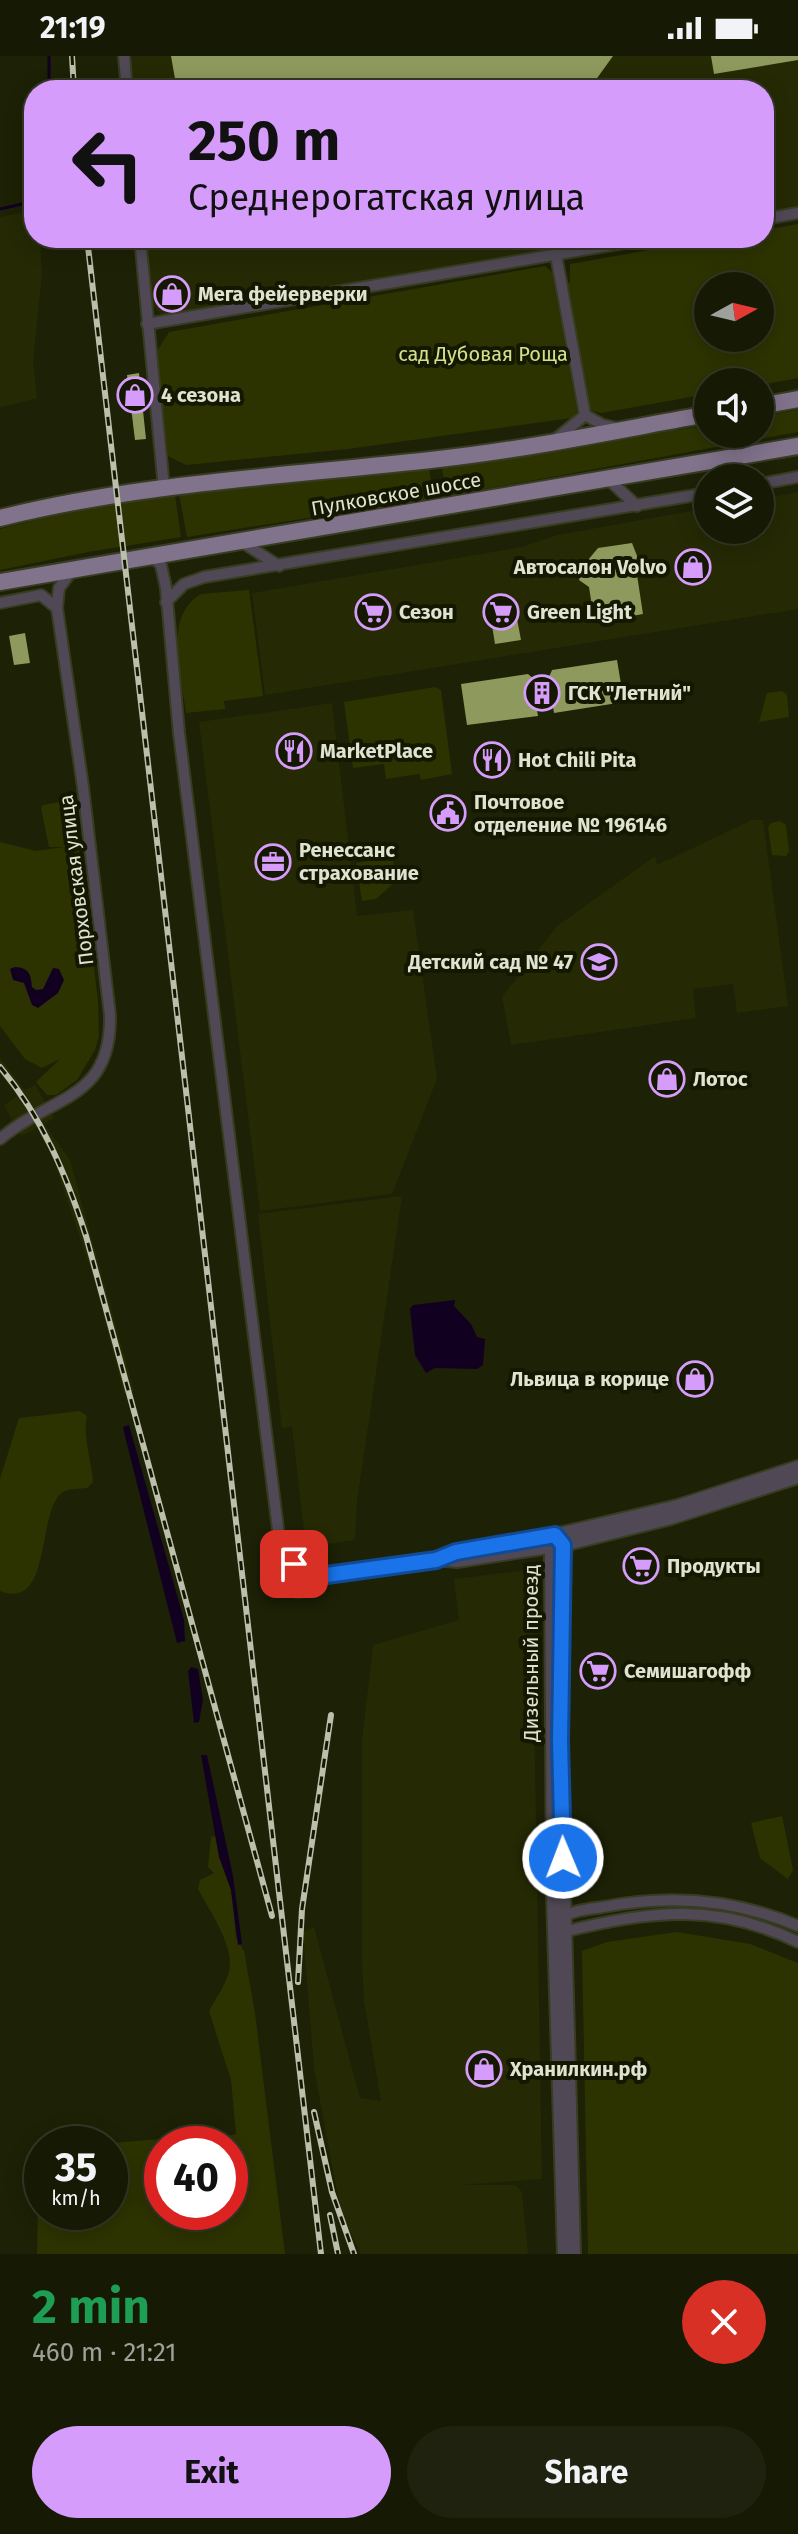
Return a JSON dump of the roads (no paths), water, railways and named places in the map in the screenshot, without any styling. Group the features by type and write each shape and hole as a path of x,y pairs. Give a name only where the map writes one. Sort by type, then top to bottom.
{"main road":[{"path":"774,403 798,399"},
{"name":"Пулковское шоссе","path":"0,518 86,499 277,473 438,459 694,416"},
{"name":"Пулковское шоссе","path":"0,582 798,446"}],"street":[{"path":"124,56 126,80"},
{"path":"774,217 798,213"},
{"path":"141,248 164,488"},
{"path":"147,324 596,248"},
{"path":"556,255 585,415"},
{"path":"585,415 603,425 621,429"},
{"path":"553,441 585,415"},
{"path":"774,481 798,477"},
{"path":"607,478 637,506"},
{"path":"166,602 176,590 194,580 694,496"},
{"path":"241,541 279,566"},
{"path":"152,556 164,571 180,746 281,1553 287,1568 284,1580 293,1592 305,1591 312,1577 309,1569 303,1564 287,1568"},
{"name":"Порховская улица","path":"0,1139 84,1088 105,1058 109,1044 110,1015 83,787 57,608 59,588 73,568"},
{"path":"0,603 41,595 57,608"},
{"path":"556,1542 798,1467"},
{"path":"312,1577 436,1560 457,1562 556,1542 671,1518 798,1477"},
{"name":"Дизельный проезд","path":"556,1542 574,2254"},
{"name":"Дизельный проезд","path":"556,1542 554,1923 564,2254"},
{"path":"798,1926 746,1908 689,1899 647,1900 566,1915 554,1923 567,1931 621,1918 674,1913 728,1919 798,1942"}],"waterway":[{"path":"49,56 49,80"},
{"path":"0,209 24,205"}],"railway":[{"path":"72,56 73,80"},
{"path":"88,248 321,2254"},
{"path":"0,1067 28,1106 51,1147 86,1236 272,1916"},
{"path":"298,1982 302,1909 331,1715"},
{"path":"314,2112 332,2192 354,2254"},
{"path":"330,2215 338,2254"}],"place":[{"name":"Мега фейерверки","path":"172,294"},
{"name":"4 сезона","path":"135,395"},
{"name":"Автосалон Volvo","path":"693,567"},
{"name":"Сезон","path":"373,612"},
{"name":"Green Light","path":"501,612"},
{"name":"ГСК \"Летний\"","path":"542,693"},
{"name":"MarketPlace","path":"294,751"},
{"name":"Hot Chili Pita","path":"492,760"},
{"name":"Почтовое отделение № 196146","path":"448,813"},
{"name":"Ренессанс страхование","path":"273,862"},
{"name":"Детский сад № 47","path":"599,962"},
{"name":"Лотос","path":"667,1079"},
{"name":"Львица в корице","path":"695,1379"},
{"name":"Продукты","path":"641,1566"},
{"name":"Семишагофф","path":"598,1671"},
{"name":"Хранилкин.рф","path":"484,2069"}],"park label":[{"name":"сад Дубовая Роща","path":"483,354"}]}
